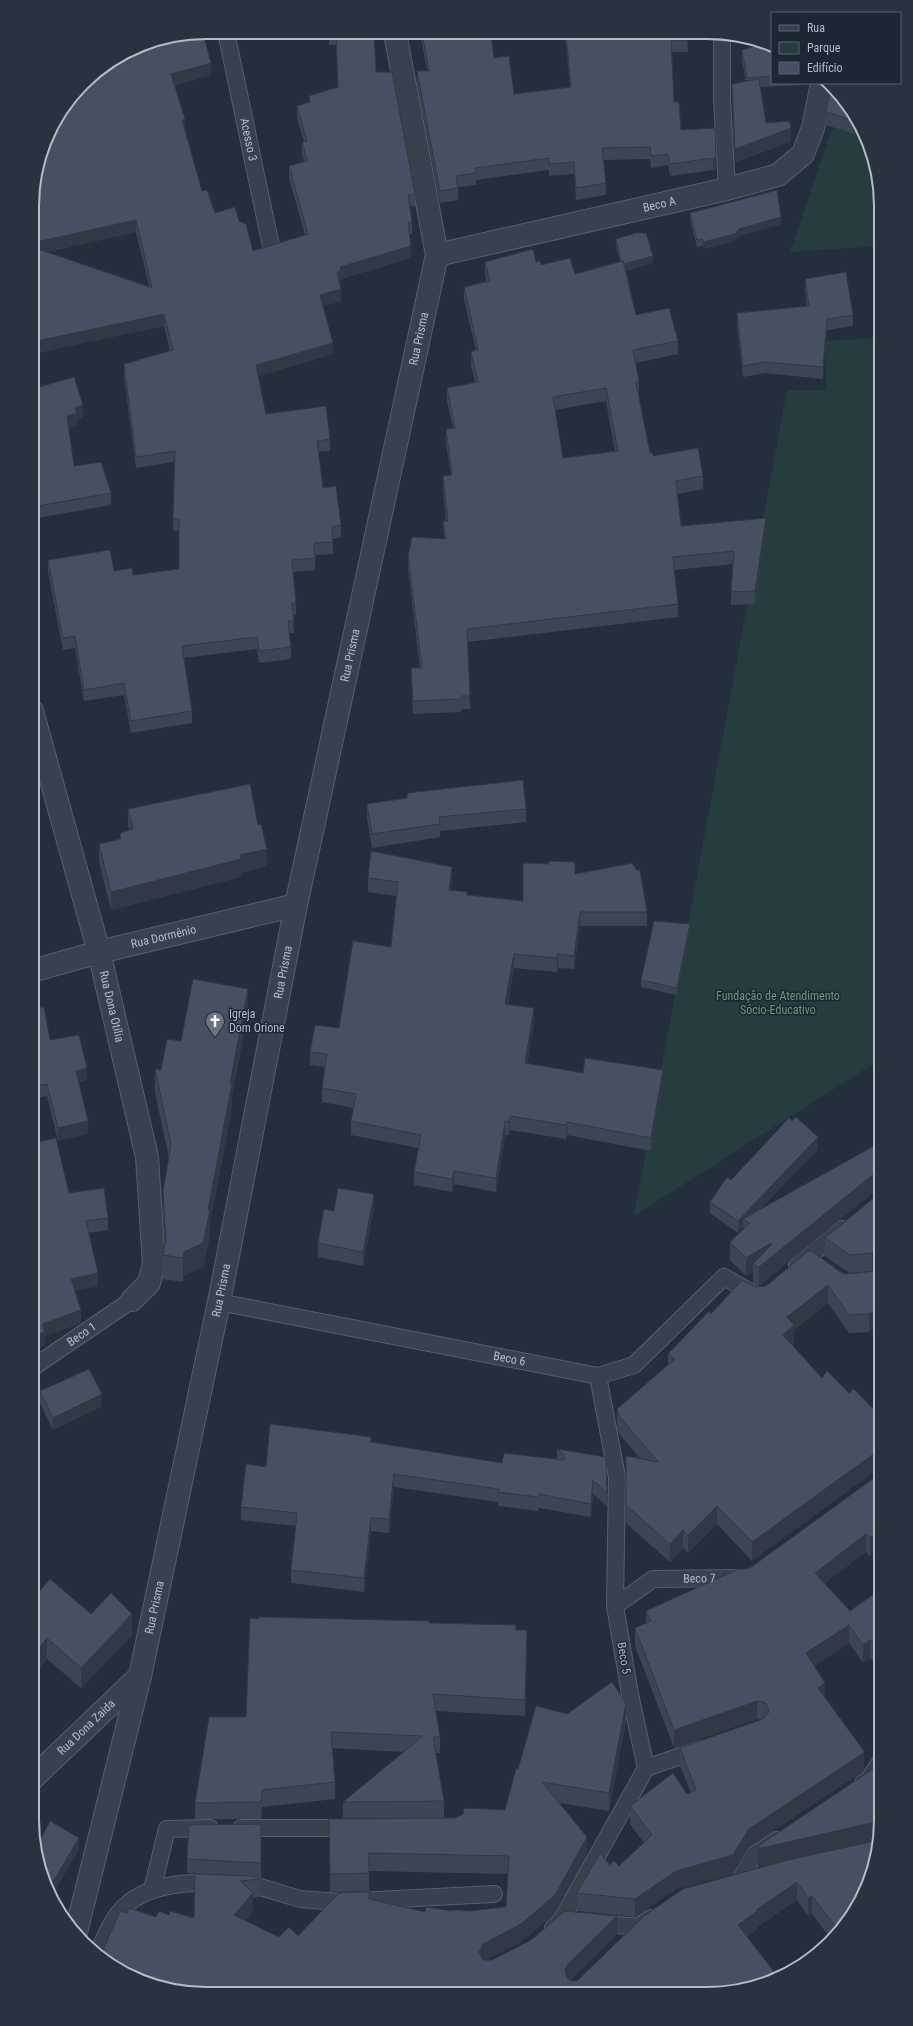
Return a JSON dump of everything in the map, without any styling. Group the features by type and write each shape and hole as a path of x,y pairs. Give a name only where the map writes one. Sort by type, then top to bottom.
{"street":[{"name":"Rua Prisma","path":"77,1926 140,1676 219,1302 296,905 437,256 396,39"},
{"name":"Beco A","path":"437,256 727,189 778,175 803,154 813,128 822,85"},
{"name":"Rua Dona Otília","path":"39,736 99,952 147,1157 154,1264 149,1283 132,1300"},
{"name":"Rua Dormênio","path":"39,969 99,952 296,905"},
{"name":"Rua Dona Zaida","path":"39,1772 140,1676"}],"lane":[{"name":"Acesso 3","path":"227,39 271,246"},
{"path":"722,39 722,100 727,189"},
{"path":"788,1274 816,1261 855,1218"},
{"name":"Beco 6","path":"219,1302 598,1376 634,1365 724,1276 766,1293"},
{"name":"Beco 1","path":"39,1363 132,1300"},
{"name":"Beco 5","path":"598,1376 617,1477 615,1606 630,1694 646,1768"},
{"name":"Beco 7","path":"615,1606 653,1579 744,1578 750,1573"},
{"path":"539,1940 562,1919 646,1768 717,1743"},
{"path":"850,1792 869,1779 874,1772"},
{"path":"152,1890 167,1829 367,1828"},
{"path":"759,1876 731,1884 754,1855 792,1830"},
{"path":"100,1949 109,1930 125,1906 152,1890 188,1882 254,1885 300,1899 339,1902 494,1894"},
{"path":"622,1943 638,1927 662,1910"},
{"path":"562,1919 638,1927"}],"green space":[{"path":"840,105 857,132 871,173 874,195 874,246 790,252"},
{"name":"Fundação de Atendimento Sócio-Educativo","path":"874,338 874,1063 634,1216 787,390 826,390 826,341"}],"building":[{"path":"205,39 211,63 171,74 185,119 182,120 202,191 207,190 215,213 235,207 239,221 246,224 253,251 308,234 289,166 307,161 302,142 307,141 297,106 310,102 309,96 338,87 336,39 374,39 376,72 392,72 415,194 408,195 412,222 408,222 411,246 340,267 341,270 337,272 341,289 320,295 333,343 256,365 266,414 326,406 330,439 317,441 323,488 336,486 341,525 332,527 333,542 314,543 315,558 292,560 296,603 292,603 294,621 288,621 291,647 259,651 257,637 182,646 192,711 131,721 124,683 84,690 75,636 63,638 48,560 110,550 114,571 132,568 133,575 179,569 179,519 173,519 175,451 136,457 124,364 173,350 164,314 39,341 39,249 152,288 136,220 39,241 40,184 48,152 56,132 67,113 80,96 96,80 113,67 132,56 152,48 184,40"},
{"path":"423,39 492,39 494,58 509,56 514,94 571,87 566,39 688,39 671,40 674,102 679,102 681,130 715,128 716,157 670,164 668,154 651,156 650,147 602,148 606,183 576,188 574,162 549,164 549,158 475,168 476,173 456,176 458,188 440,191 417,71 429,71"},
{"path":"754,46 771,52 771,76 747,78 742,50"},
{"path":"759,79 766,123 789,121 791,128 735,149 732,84"},
{"path":"830,93 850,119 826,112"},
{"path":"777,190 781,217 739,229 735,234 703,242 703,239 697,240 690,213"},
{"path":"636,233 646,233 653,256 624,264 623,261 621,261 616,239"},
{"path":"533,249 536,262 540,261 541,265 570,258 575,274 623,261 636,315 669,308 678,341 633,350 639,381 636,382 650,453 652,452 653,456 698,448 703,476 676,481 681,526 766,518 755,591 731,592 734,551 673,557 678,604 467,629 470,696 461,696 461,699 413,701 411,668 422,668 408,556 412,537 446,539 443,521 448,521 443,476 452,475 446,429 455,428 447,388 478,382 471,352 478,349 464,287 490,281 485,262","holes":["606,388 618,451 563,458 553,397"]},
{"path":"846,272 853,315 827,319 823,367 765,362 743,366 737,313 809,306 805,279"},
{"path":"74,377 83,405 75,408 77,413 67,416 74,466 101,462 111,493 39,506 39,387"},
{"path":"523,780 526,809 439,817 440,824 372,834 367,804 407,798 407,793"},
{"path":"250,784 258,825 261,824 267,849 240,855 241,859 111,892 99,844 121,839 120,833 133,829 128,809"},
{"path":"371,851 452,867 449,890 467,892 467,895 523,901 523,863 549,864 549,861 575,862 575,874 633,863 636,870 640,870 647,912 580,912 574,956 558,954 557,958 514,954 505,1004 534,1008 525,1063 583,1073 585,1058 663,1070 651,1138 567,1122 566,1125 510,1116 509,1122 505,1121 496,1178 454,1171 452,1179 414,1172 421,1135 351,1121 356,1094 322,1088 327,1054 310,1052 315,1025 339,1028 353,941 391,947 398,882 368,878"},
{"path":"654,921 690,924 677,988 641,980"},
{"path":"193,979 248,989 230,1083 232,1083 203,1243 184,1252 183,1258 163,1255 166,1239 163,1191 171,1144 155,1069 161,1070 167,1039 181,1041"},
{"path":"44,1007 50,1040 79,1035 87,1068 76,1071 88,1121 58,1128 47,1084 39,1085 39,1008"},
{"path":"796,1117 818,1137 738,1221 710,1202 727,1177 731,1180 789,1118 792,1121"},
{"path":"56,1138 69,1193 104,1188 108,1218 86,1221 98,1273 71,1279 81,1310 42,1324 45,1332 39,1334 39,1142"},
{"path":"874,1146 874,1174 759,1267 753,1264 772,1244 771,1243 746,1258 730,1242 750,1223 743,1219"},
{"path":"338,1188 374,1194 363,1252 318,1243 324,1209 334,1211"},
{"path":"874,1198 874,1252 850,1255 825,1238"},
{"path":"810,1250 842,1273 847,1274 874,1271 874,1311 869,1314 849,1315 828,1285 787,1317 794,1325 783,1335 822,1378 827,1371 849,1393 854,1389 874,1410 874,1454 752,1542 717,1506 688,1535 683,1530 670,1544 626,1505 626,1456 658,1462 619,1416 617,1409 675,1359 668,1354 709,1311 711,1314 742,1280 756,1287 766,1286"},
{"path":"89,1369 102,1394 53,1418 40,1391"},
{"path":"270,1424 371,1437 371,1442 502,1463 504,1453 564,1460 564,1455 557,1449 606,1457 607,1493 593,1480 591,1504 539,1494 538,1497 498,1492 499,1489 394,1474 389,1519 371,1518 364,1578 291,1570 297,1513 241,1507 246,1464 266,1467"},
{"path":"874,1478 874,1534 870,1538 866,1534 815,1573 850,1611 874,1594 874,1644 870,1640 863,1645 849,1625 806,1653 825,1683 818,1688 864,1751 862,1754 749,1829 733,1855 676,1871 635,1899 577,1893 600,1853 610,1865 614,1861 619,1866 652,1835 630,1806 673,1773 687,1794 696,1790 680,1748 763,1719 769,1712 766,1703 757,1701 674,1730 635,1628 651,1621 646,1611 736,1570 750,1568"},
{"path":"50,1579 91,1614 111,1593 132,1614 81,1668 47,1638 39,1648 39,1592"},
{"path":"259,1617 429,1621 429,1623 516,1625 516,1630 527,1630 525,1700 433,1694 440,1737 433,1737 444,1801 343,1802 423,1736 331,1732 335,1782 262,1790 261,1802 195,1803 209,1717 246,1717 250,1618 259,1619"},
{"path":"612,1682 626,1703 609,1793 542,1782 587,1837 555,1895 521,1924 483,1944 479,1952 483,1960 492,1960 531,1940 565,1911 617,1916 567,1965 565,1970 567,1978 572,1981 577,1981 644,1916 683,1889 788,1860 873,1841 865,1874 857,1894 846,1913 836,1927 812,1896 808,1898 797,1882 756,1910 757,1911 738,1925 775,1973 740,1984 718,1987 195,1987 173,1984 152,1978 122,1965 103,1951 121,1911 127,1913 129,1908 156,1917 159,1911 169,1915 170,1911 194,1918 195,1874 252,1876 260,1879 241,1881 253,1893 234,1915 279,1937 289,1927 298,1936 339,1893 369,1892 369,1899 425,1912 426,1907 452,1911 469,1911 506,1907 509,1856 369,1853 369,1873 330,1874 329,1819 455,1818 463,1814 464,1808 505,1810 536,1706 567,1714"},
{"path":"874,1768 874,1822 758,1849 761,1844"},
{"path":"50,1821 79,1838 51,1883 42,1853 40,1840"},
{"path":"261,1824 261,1863 187,1859 189,1825"}],"place":[{"name":"Igreja Dom Orione","path":"215,1038"}]}
